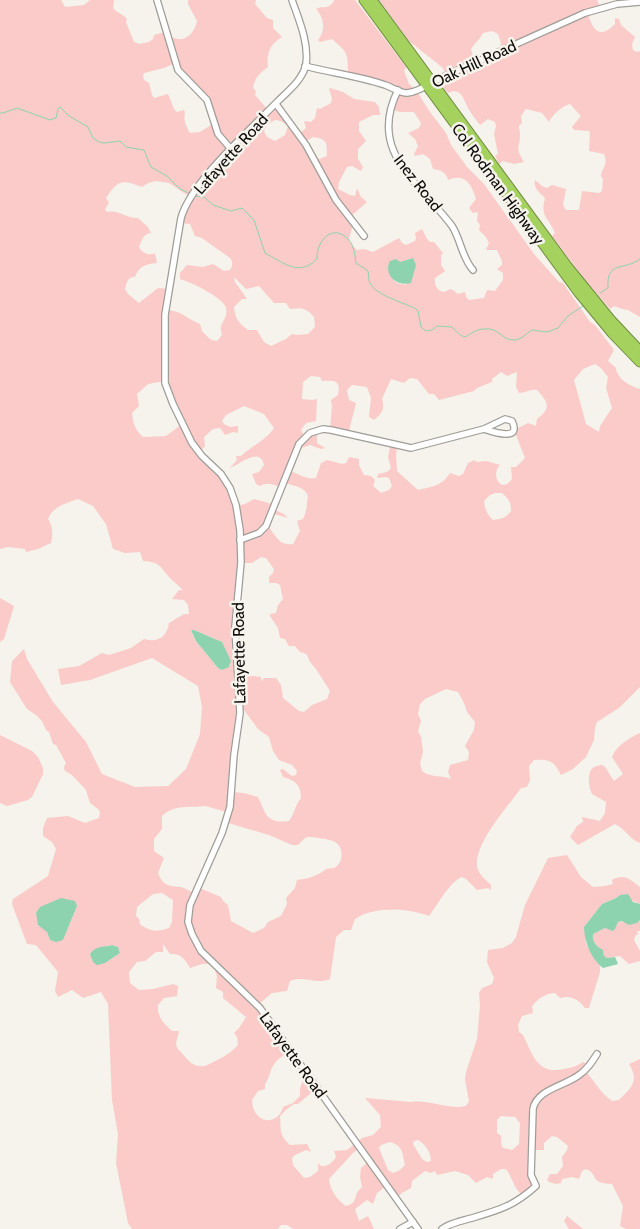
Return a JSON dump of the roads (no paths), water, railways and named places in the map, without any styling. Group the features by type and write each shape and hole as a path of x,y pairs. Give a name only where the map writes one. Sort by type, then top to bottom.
{"highway":[{"name":"Col Rodman Highway","path":"364,0 567,266 610,319 640,351"},
{"name":"Col Rodman Highway","path":"372,0 429,84 574,286 612,333 640,362"}],"street":[{"path":"157,0 178,70 205,98 211,108 218,134 231,149"},
{"path":"292,0 304,40 305,66"},
{"name":"Oak Hill Road","path":"305,66 338,74 362,77 409,92 585,13 617,4 640,2"},
{"name":"Lafayette Road","path":"305,66 301,76 231,149 203,181 185,207 181,218 165,316 166,383 173,404 192,443 202,456 221,474 230,488 236,505 242,562 235,626 240,713 230,806 222,832 190,904 188,922 201,951 260,1008 418,1229"},
{"name":"Inez Road","path":"398,90 390,106 388,121 388,138 394,155 452,226 473,270"},
{"path":"276,104 306,146 336,200 364,236"},
{"path":"240,540 259,533 266,526 296,451 310,432 323,429 332,430 411,448 484,429 506,419 512,421 514,426 513,431 508,434 484,429"},
{"path":"442,1229 451,1224 507,1207 536,1186 530,1175 533,1109 536,1100 582,1074 590,1066 597,1054"},
{"path":"400,1229 413,1222"}],"waterway":[{"path":"0,113 17,108 50,120 56,118 60,107 69,116 88,127 93,138 99,142 120,141 126,147 144,150 151,167 167,176 180,189 191,194"},
{"path":"194,196 204,197 213,205 231,211 242,208 254,220 265,253 285,264 298,268 304,267 317,259 319,246 327,236 332,233 343,235 352,245 356,263 368,271 369,282 373,287 384,295 416,309 421,327 426,331 432,330 437,326 452,327 457,333 465,337 477,330 488,329 496,331 505,338 515,340 532,330 547,332 558,328 568,316 583,306"},
{"path":"600,293 608,288 608,279 613,270 640,259"}]}
